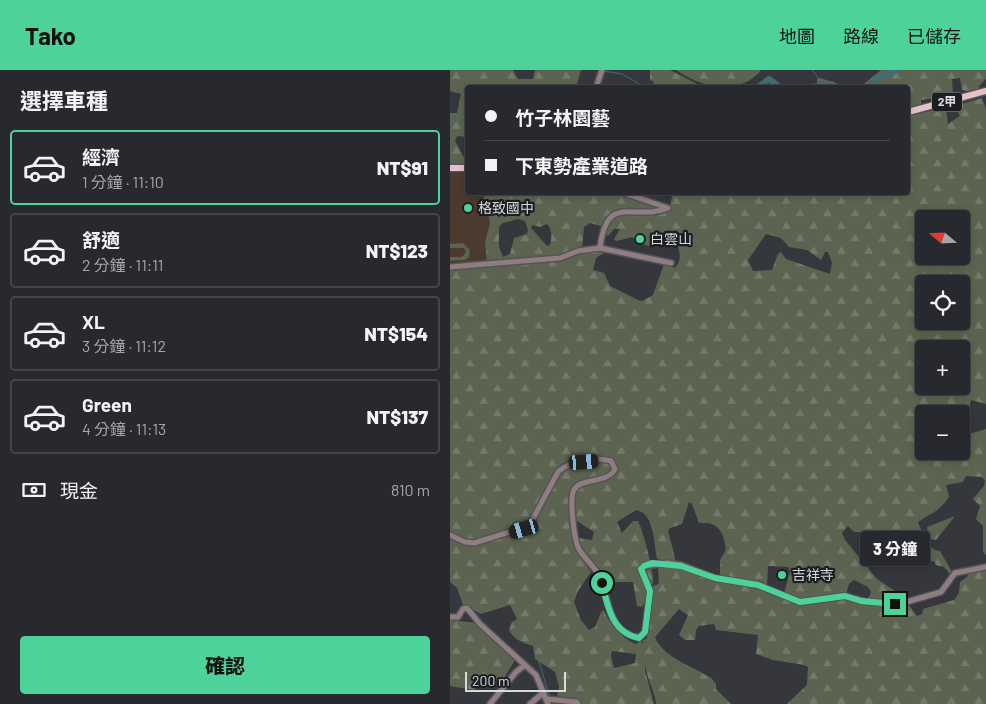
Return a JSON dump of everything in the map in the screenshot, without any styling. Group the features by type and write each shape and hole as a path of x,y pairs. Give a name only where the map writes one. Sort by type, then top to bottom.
{"main road":[{"name":"2甲","path":"910,111 986,91"},
{"path":"450,168 465,168"}],"street":[{"path":"597,85 602,70"},
{"path":"600,248 603,231 611,217 626,211 643,212 668,208 630,195"},
{"path":"450,267 529,259 560,258 578,251 600,248 671,263"},
{"path":"450,535 465,542 474,543 524,529 534,521 558,472 564,466 574,462 608,460 614,465 612,474 578,486 573,492 571,503 577,546 598,574 611,616 627,634 639,638 645,632 650,591 641,569 646,565 667,563 681,566 715,578 758,585 800,602 845,596 861,601 900,604 941,592 955,573 986,567"},
{"path":"450,617 458,617 463,609 467,608 480,624 536,675 547,702 577,702 578,704"},
{"path":"490,704 516,672 525,664"},
{"path":"530,704 543,693"}],"shaded area":[{"name":"格致國中","path":"450,173 465,174 465,195 483,195 490,223 485,242 487,262 450,265"}],"green space":[{"path":"450,70 513,70 518,79 533,79 535,70 581,70 577,85 465,85 465,137 457,136 455,141 465,159 463,166 450,166 450,113 457,113 461,94 450,91"},
{"path":"650,70 670,70 699,85 653,85 654,82 650,80"},
{"path":"676,70 761,70 752,78 738,85 709,85"},
{"path":"881,70 986,70 986,79 979,86 980,90 973,92 962,90 960,78 952,79 953,96 921,100 921,106 910,109 910,85 862,85"},
{"path":"820,78 842,85 817,85 817,79"},
{"path":"982,98 986,109 986,404 971,400 970,405 915,405 915,460 970,460 970,434 986,429 986,555 983,552 983,526 976,519 980,506 973,499 984,486 985,480 982,477 966,476 963,482 946,485 949,497 938,509 918,522 923,535 928,532 927,527 955,516 936,540 930,539 927,544 940,551 952,572 951,575 944,567 936,565 934,561 928,562 923,556 905,545 894,555 892,554 893,547 883,545 877,551 860,532 854,532 848,526 842,533 845,540 877,579 895,591 895,603 865,600 871,592 868,587 854,580 849,584 846,595 800,600 784,594 790,571 788,567 768,566 767,586 720,575 720,560 726,550 722,533 711,524 699,523 692,504 689,502 682,524 670,528 668,531 675,558 674,563 657,559 650,523 642,512 636,510 617,522 622,533 633,521 638,521 648,551 653,582 642,607 637,606 633,582 607,582 602,580 581,551 578,540 579,538 592,540 594,532 577,521 574,499 576,492 585,484 613,475 614,462 568,461 563,465 529,525 475,541 465,541 450,533 450,266 487,262 485,242 490,223 483,195 621,195 669,209 672,195 910,195 910,116 943,108 946,110 948,124 960,116 955,106","holes":["518,219 525,221 528,230 527,234 514,238 510,254 503,257 499,247 499,227 503,223","590,223 601,226 608,236 614,229 620,229 614,239 616,241 633,237 635,242 649,246 663,236 667,236 678,246 680,255 678,264 675,268 664,264 653,295 642,301 638,300 610,286 604,273 593,270 596,258 604,253 604,249 585,253 582,249 584,227","547,224 551,234 550,245 547,246 531,228 532,225 540,227","766,234 781,238 789,247 807,250 821,260 825,252 828,252 832,263 830,274 786,259 781,252 778,254 772,270 753,271 748,260"]},
{"path":"463,243 470,250 469,257 465,260 450,261 450,257 462,257 466,252 464,248 450,248 450,244"},
{"path":"609,461 613,468 608,475 578,483 570,497 574,540 578,553 591,572 578,591 574,602 581,620 589,630 595,627 601,612 604,610 609,620 622,635 636,644 640,641 645,644 642,641 647,638 650,589 659,584 658,568 660,565 681,569 714,580 747,585 799,604 845,598 859,604 909,605 917,616 922,614 923,609 954,600 959,593 960,582 968,576 968,573 986,569 986,704 787,704 807,685 808,667 773,660 756,654 758,635 716,630 714,624 699,626 696,630 695,640 685,640 679,635 688,615 679,609 655,637 671,656 711,678 716,684 716,689 731,704 656,704 646,669 647,646 645,670 654,704 580,704 559,698 557,696 559,686 555,672 535,659 533,646 516,639 509,630 512,622 517,619 510,605 481,614 463,605 457,588 450,582 450,536 475,544 528,528 534,521 548,493 569,464","holes":["612,651 636,654 635,663 614,668 611,656"]},
{"path":"450,620 477,623 515,660 503,680 486,681 474,690 450,686"}],"waterway":[{"path":"465,70 474,85"},
{"path":"812,70 821,81 821,85"},
{"path":"871,85 876,79 897,70"},
{"path":"604,71 622,74 641,85"},
{"path":"761,85 769,79 777,85"},
{"path":"826,85 833,85"},
{"path":"450,125 465,118"},
{"path":"538,658 550,698"}],"place":[{"name":"格致國中","path":"468,208"},
{"name":"白雲山","path":"640,239"},
{"name":"吉祥寺","path":"782,575"}],"route":[{"path":"602,583 607,608 611,616 627,634 634,638 639,638 645,632 646,608 650,591 641,569 652,563 667,563 690,568 715,578 758,585 793,601 814,602 845,596 866,602 895,604"}]}
